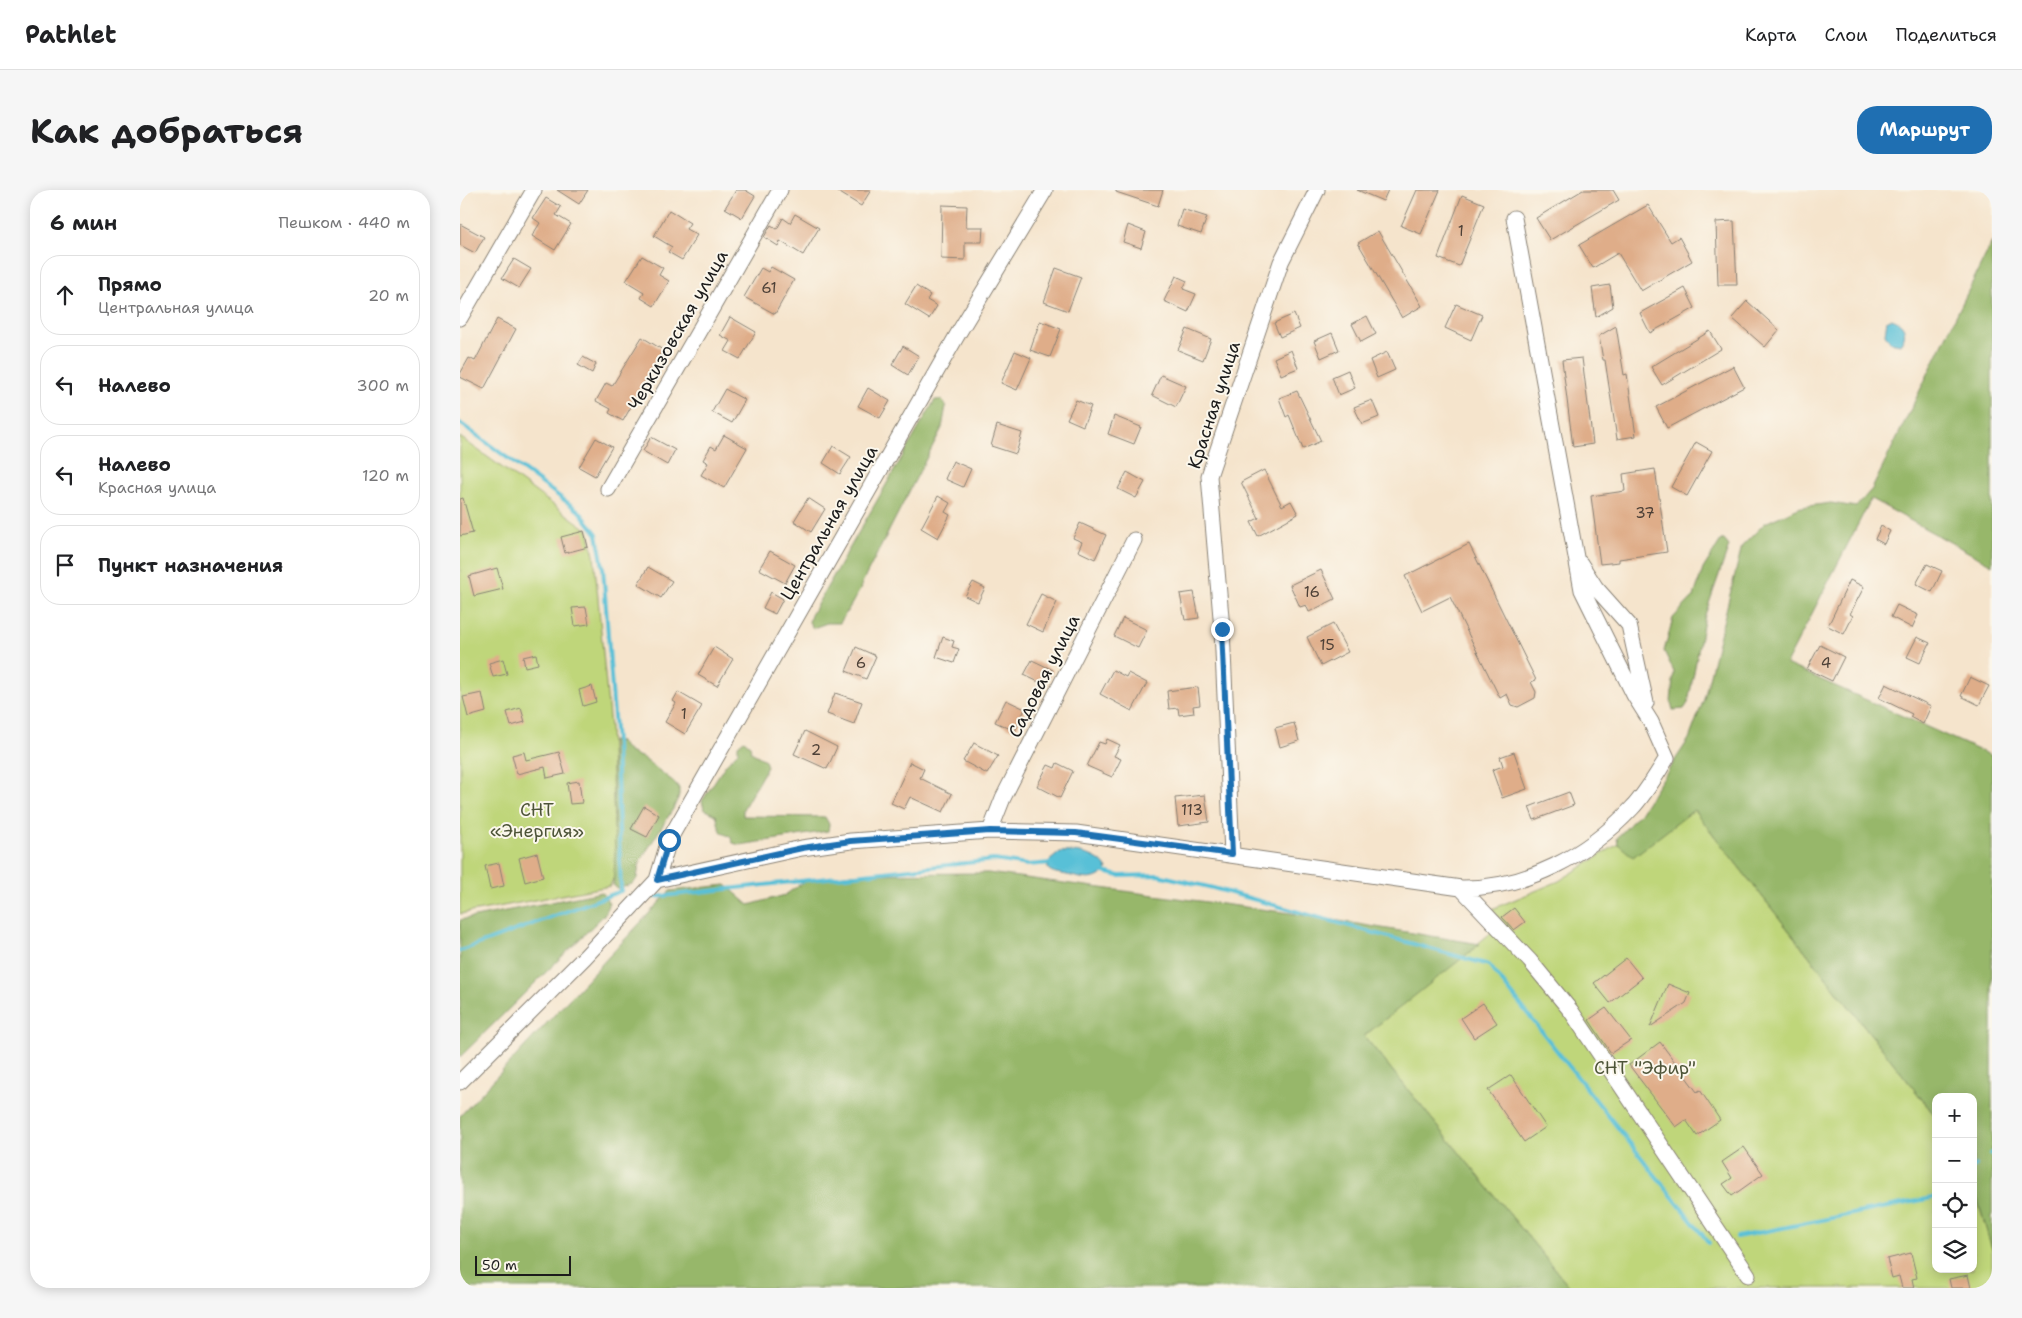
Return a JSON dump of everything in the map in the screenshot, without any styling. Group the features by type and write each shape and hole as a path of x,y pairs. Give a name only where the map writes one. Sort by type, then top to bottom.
{"street":[{"path":"460,318 534,190"},
{"name":"Черкизовская улица","path":"608,488 780,190"},
{"name":"Красная улица","path":"1232,854 1222,629 1209,476 1282,262 1317,190"},
{"name":"Центральная улица","path":"657,880 666,847 678,824 1039,194"},
{"path":"1514,218 1572,548 1582,590 1634,695 1651,722"},
{"name":"Садовая улица","path":"990,831 1003,798 1134,540"},
{"path":"460,1082 585,957 657,880 802,848 851,841 990,831 1076,833 1461,888 1482,888 1506,884 1551,869 1609,830 1643,794 1667,758 1651,722 1642,692 1629,625 1596,588 1572,548"},
{"path":"1461,888 1530,961 1571,1011 1748,1275"}],"green space":[{"path":"1992,242 1992,565 1871,499 1786,664 1992,756 1992,1249 1977,1198 1977,1093 1932,1093 1932,1112 1694,810 1633,857 1618,844 1617,838 1640,813 1689,739 1704,699 1742,546 1765,523 1801,507 1831,503 1856,507 1872,489"},
{"path":"935,400 942,400 946,406 942,428 860,590 840,623 827,623 813,628 809,622 811,615"},
{"name":"СНТ «Энергия»","path":"460,437 588,530 594,555 610,728 616,872 610,886 460,914"},
{"path":"1721,540 1724,540 1729,546 1705,615 1688,703 1684,709 1673,710 1671,702 1674,672 1664,651 1673,618 1694,596 1703,569"},
{"path":"744,740 750,745 751,752 765,760 767,767 743,809 743,816 825,817 829,824 828,831 740,845 733,843 730,836 721,831 716,815 704,809 702,801 726,764 738,752 738,745"},
{"path":"612,741 619,741 629,752 643,758 679,788 679,796 673,809 639,863 637,879 632,884 618,889 613,885 615,860"},
{"name":"СНТ \"Эфир\"","path":"1694,810 1932,1112 1932,1273 1977,1273 1977,1198 1992,1249 1992,1288 1570,1288 1364,1036 1503,923 1492,909 1559,881 1618,844 1633,856"},
{"path":"988,873 1290,913 1480,944 1364,1036 1570,1288 460,1288 460,1116 670,891 726,885 749,905 785,895 805,881 852,874"},
{"path":"602,892 609,903 605,914 460,1057 460,920"}],"water":[{"path":"1891,319 1904,328 1903,340 1900,344 1890,342 1885,334 1887,320"},
{"path":"1060,852 1086,854 1099,860 1107,869 1098,877 1088,879 1055,873 1048,869 1048,862"}],"building":[{"path":"557,190 588,190 579,204"},
{"path":"736,190 745,190 755,196 742,218 725,208"},
{"path":"835,190 871,190 861,206"},
{"path":"1116,190 1163,190 1158,206 1116,192"},
{"path":"1357,190 1388,190 1383,201"},
{"path":"1417,190 1440,190 1421,234 1401,226"},
{"path":"1583,190 1613,190 1619,200 1550,240 1536,218"},
{"path":"1462,195 1484,204 1459,266 1438,258"},
{"path":"546,198 561,207 556,215 571,224 555,250 532,236 540,223 533,218"},
{"path":"942,205 967,206 966,227 983,227 982,242 965,242 965,260 941,259"},
{"path":"1648,205 1671,242 1679,237 1692,261 1641,291 1618,253 1593,268 1579,245"},
{"path":"1182,209 1207,217 1201,234 1177,226"},
{"path":"669,210 690,223 686,229 697,235 682,260 668,252 672,247 654,236"},
{"path":"795,214 819,228 803,255 780,241 778,246 764,237 771,225 777,229 783,218 790,223"},
{"path":"1734,221 1737,285 1718,285 1716,222"},
{"path":"460,224 484,237 475,253 460,245"},
{"path":"1128,225 1146,232 1141,248 1123,242"},
{"path":"1378,231 1422,306 1402,318 1358,243"},
{"path":"642,256 663,268 659,275 669,281 654,306 641,298 644,292 626,281"},
{"path":"514,259 531,269 519,288 502,278"},
{"path":"771,267 794,280 775,314 744,297 761,268 768,272"},
{"path":"1056,268 1081,277 1068,311 1044,302"},
{"path":"1176,276 1187,281 1183,289 1196,294 1188,312 1164,301"},
{"path":"1610,285 1613,307 1596,317 1592,288"},
{"path":"916,286 930,295 927,300 937,306 929,319 905,304"},
{"path":"1685,288 1695,308 1650,333 1640,313"},
{"path":"1747,301 1779,330 1765,347 1732,318"},
{"path":"1456,304 1482,315 1471,340 1445,328"},
{"path":"1294,314 1300,328 1280,337 1274,323"},
{"path":"1367,316 1376,334 1361,342 1352,324"},
{"path":"730,317 756,332 740,359 725,351 731,341 720,335"},
{"path":"497,319 516,329 484,389 460,377 460,374 469,358 475,361"},
{"path":"1040,321 1061,329 1050,357 1030,350"},
{"path":"1616,326 1624,375 1627,374 1636,436 1617,439 1605,360 1603,360 1599,336"},
{"path":"1187,329 1211,339 1203,360 1178,350"},
{"path":"1710,331 1721,349 1662,385 1651,367"},
{"path":"1332,333 1339,350 1321,358 1314,341"},
{"path":"642,337 663,350 623,421 609,413 611,409 596,401 606,383 612,386"},
{"path":"903,346 919,356 908,375 892,365"},
{"path":"1291,350 1298,368 1281,375 1274,358"},
{"path":"1015,351 1031,358 1017,390 1001,383"},
{"path":"1387,352 1395,370 1377,378 1370,360"},
{"path":"583,357 596,364 592,373 578,365"},
{"path":"1582,358 1593,444 1573,447 1562,360"},
{"path":"1733,366 1744,387 1667,428 1656,407"},
{"path":"1348,370 1355,388 1339,395 1332,377"},
{"path":"1161,375 1186,386 1176,407 1152,395"},
{"path":"868,388 890,401 880,418 858,406"},
{"path":"725,389 745,400 732,423 712,412"},
{"path":"1297,391 1321,441 1303,449 1289,415 1286,417 1279,398"},
{"path":"1076,400 1091,406 1083,426 1067,419"},
{"path":"1372,400 1379,417 1362,424 1354,407"},
{"path":"1114,416 1141,427 1134,444 1108,434"},
{"path":"997,425 1022,433 1016,454 991,446"},
{"path":"724,435 747,448 724,488 701,475 708,463 703,460 711,446 716,449"},
{"path":"651,437 675,450 667,465 643,451"},
{"path":"596,438 612,447 595,476 579,467"},
{"path":"1696,442 1712,451 1687,496 1671,487"},
{"path":"833,446 851,457 840,474 823,463"},
{"path":"953,461 971,469 963,487 945,479"},
{"path":"1655,469 1667,552 1619,559 1619,562 1600,564 1591,496 1625,491 1623,474"},
{"path":"1264,470 1282,506 1291,501 1298,514 1258,536 1251,522 1259,518 1241,482"},
{"path":"1127,472 1145,482 1136,498 1118,489"},
{"path":"938,496 950,503 945,512 950,515 938,538 921,528"},
{"path":"463,498 473,533 460,536 460,499"},
{"path":"808,498 825,509 811,532 794,521"},
{"path":"1080,523 1106,535 1095,559 1078,551 1082,542 1073,538"},
{"path":"1881,526 1890,531 1884,544 1875,539"},
{"path":"584,531 588,547 565,553 561,537"},
{"path":"1469,544 1536,680 1531,682 1536,692 1535,698 1518,707 1512,705 1507,694 1500,698 1450,597 1422,611 1405,576"},
{"path":"770,551 795,565 785,583 759,569"},
{"path":"1927,564 1942,571 1932,592 1916,584"},
{"path":"648,567 672,581 661,598 638,584"},
{"path":"497,568 503,589 474,596 469,576"},
{"path":"1321,570 1335,599 1309,612 1306,605 1300,607 1290,585"},
{"path":"1850,580 1864,587 1850,614 1853,616 1844,634 1828,626"},
{"path":"973,582 985,588 978,602 965,596"},
{"path":"771,592 783,599 775,614 763,608"},
{"path":"1194,592 1199,618 1185,620 1180,594"},
{"path":"1041,594 1057,602 1043,632 1026,624"},
{"path":"1897,605 1918,615 1912,628 1891,617"},
{"path":"586,607 589,624 575,626 572,608"},
{"path":"1123,618 1147,630 1138,648 1114,636"},
{"path":"1333,624 1348,652 1321,666 1307,637"},
{"path":"943,637 954,641 952,647 959,649 954,663 936,657"},
{"path":"1917,637 1930,643 1920,663 1907,657"},
{"path":"1820,645 1844,657 1832,681 1807,669"},
{"path":"714,647 733,659 717,686 698,675"},
{"path":"856,647 876,656 866,679 846,671"},
{"path":"536,654 538,664 525,667 523,657"},
{"path":"503,659 507,674 493,677 489,663"},
{"path":"1032,660 1053,670 1045,685 1024,675"},
{"path":"1113,670 1126,677 1128,673 1147,683 1132,711 1100,694"},
{"path":"1970,677 1989,686 1979,705 1961,696"},
{"path":"1886,684 1931,706 1923,724 1910,717 1912,714 1879,698"},
{"path":"592,686 596,702 583,706 579,690"},
{"path":"1198,687 1200,705 1193,706 1194,713 1179,715 1178,708 1169,709 1167,691"},
{"path":"678,692 702,706 685,734 665,722 676,703 673,701"},
{"path":"482,693 486,712 468,717 463,697"},
{"path":"835,693 862,702 854,724 827,714"},
{"path":"1006,700 1025,709 1015,731 995,722"},
{"path":"521,708 525,722 511,726 507,712"},
{"path":"1294,723 1299,741 1280,747 1275,728"},
{"path":"805,731 837,747 827,769 794,754"},
{"path":"1107,739 1120,745 1114,756 1121,759 1112,777 1087,766 1099,742 1105,744"},
{"path":"974,743 998,756 987,774 963,761"},
{"path":"524,752 526,760 559,752 565,774 547,778 545,767 517,774 512,755"},
{"path":"1514,752 1527,789 1502,798 1492,770 1503,766 1500,757"},
{"path":"910,762 924,769 920,778 952,794 943,812 910,797 904,809 891,803"},
{"path":"1057,763 1073,771 1060,798 1037,786 1048,765 1055,768"},
{"path":"579,781 582,803 570,804 567,783"},
{"path":"1569,792 1574,805 1534,820 1529,807"},
{"path":"1205,795 1209,822 1178,826 1175,798"},
{"path":"644,806 659,815 647,837 631,829"},
{"path":"537,853 543,877 525,882 519,858"},
{"path":"499,863 504,886 490,889 485,866"},
{"path":"1514,908 1525,922 1514,930 1502,917"},
{"path":"1626,958 1642,978 1610,1003 1594,983"},
{"path":"1668,984 1690,993 1686,1003 1650,1027"},
{"path":"1483,1003 1497,1023 1474,1038 1461,1018"},
{"path":"1606,1008 1631,1040 1611,1053 1589,1020"},
{"path":"1660,1042 1697,1092 1700,1090 1720,1120 1697,1136 1686,1120 1676,1127 1629,1065"},
{"path":"1511,1075 1546,1127 1524,1142 1488,1090"},
{"path":"1744,1147 1763,1174 1732,1196 1723,1184 1732,1178 1722,1162"},
{"path":"1911,1253 1917,1278 1912,1279 1914,1288 1902,1288 1899,1276 1892,1278 1887,1259"},
{"path":"1968,1275 1971,1288 1951,1288 1949,1279"}],"waterway":[{"path":"460,423 579,511 597,534 603,567 616,743 621,891 460,951"},
{"path":"654,897 994,860 1027,865 1052,863"},
{"path":"1101,871 1119,876 1158,875 1213,888 1489,965 1709,1243"},
{"path":"1737,1237 1932,1198"}],"route":[{"path":"669,840 657,880 802,848 851,841 990,831 1076,833 1232,854 1222,629"}]}
